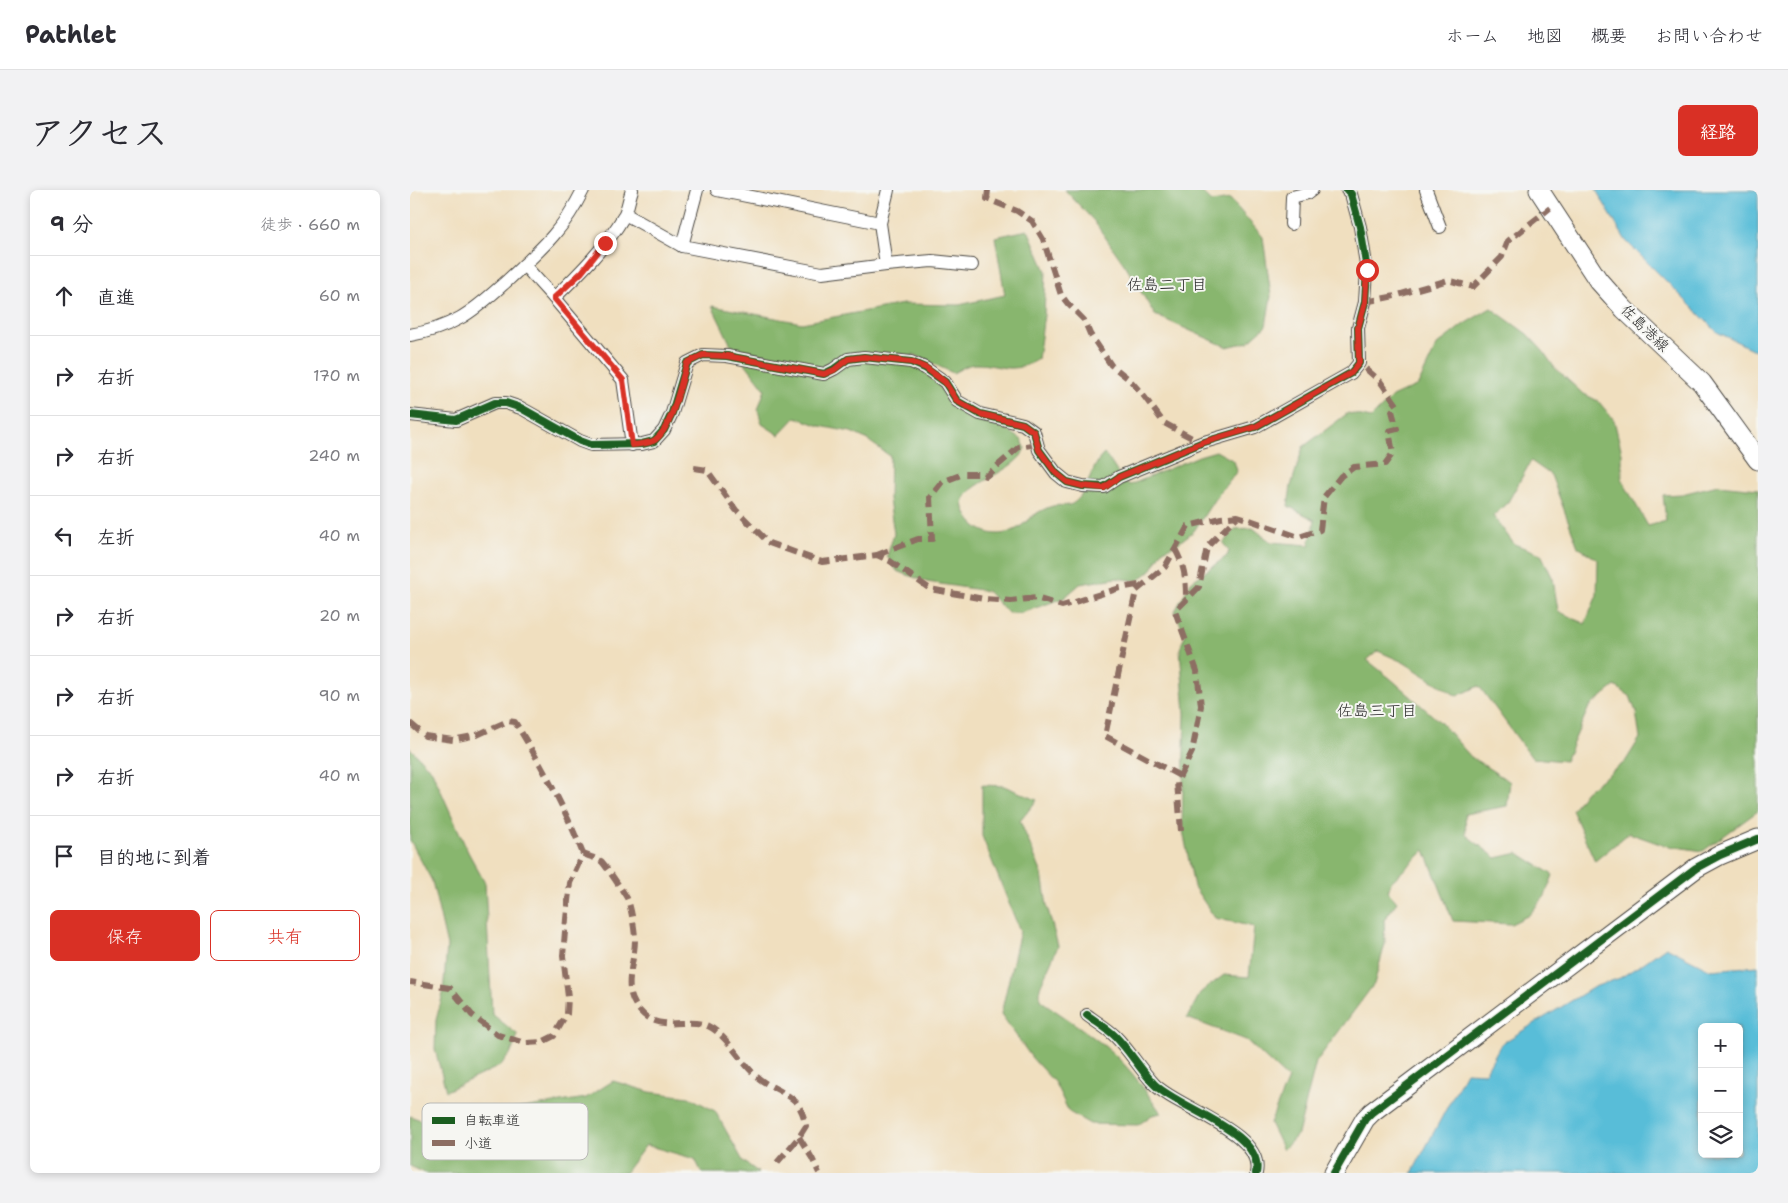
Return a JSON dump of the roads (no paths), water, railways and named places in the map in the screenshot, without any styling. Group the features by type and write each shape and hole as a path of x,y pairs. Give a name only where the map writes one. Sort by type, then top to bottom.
{"street":[{"path":"410,335 433,331 461,318 485,300 552,239 572,212 583,190"},
{"path":"554,298 582,272 605,243 625,214 632,190"},
{"path":"682,246 696,190"},
{"path":"717,190 880,223"},
{"path":"886,265 880,223 888,190"},
{"path":"1291,224 1292,197 1308,193 1312,190"},
{"path":"410,415 456,420 495,403 506,403 521,408 580,441 591,445 632,445 654,441 664,430 672,413 687,363 703,355 727,356 824,374 834,370 848,359 864,357 911,362 926,368 945,382 957,401 980,414 1023,424 1034,432 1039,450 1056,473 1067,482 1104,488 1119,477 1201,443 1255,427 1351,373 1359,363 1358,328 1365,302 1367,270 1360,227 1351,194 1347,190"},
{"path":"1426,190 1440,227"},
{"name":"佐島港線","path":"1539,190 1598,280 1624,309 1702,383 1758,460"},
{"path":"625,214 682,246 822,273 932,261 972,265"},
{"path":"524,265 623,380 632,445"},
{"path":"1334,1173 1365,1119 1372,1112 1696,868 1758,839"},
{"path":"1087,1015 1115,1036 1155,1085 1240,1137 1253,1152 1257,1166 1256,1173"}],"water":[{"path":"1596,190 1758,190 1758,352 1717,332 1626,241"},
{"path":"1666,947 1711,970 1758,966 1758,1173 1412,1173 1466,1072 1485,1073 1501,1044 1594,987 1620,978"}],"district":[{"name":"佐島二丁目","path":"1167,284"},
{"name":"佐島三丁目","path":"1377,710"}]}
